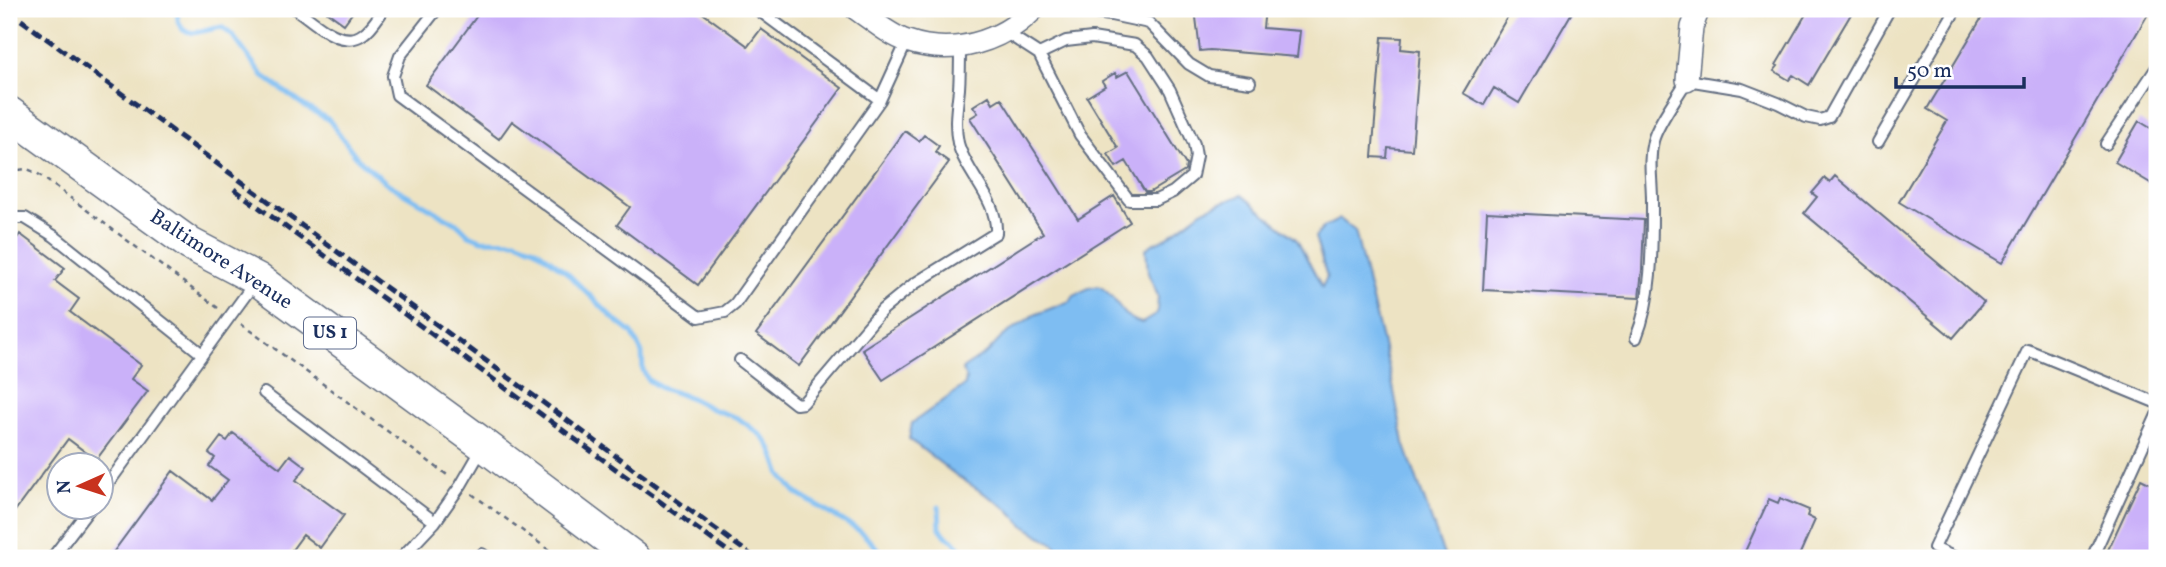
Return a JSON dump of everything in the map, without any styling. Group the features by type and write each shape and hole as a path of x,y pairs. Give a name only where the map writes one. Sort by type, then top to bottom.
{"main road":[{"name":"Baltimore Avenue","path":"12,122 190,244 257,279 634,558"}],"street":[{"path":"856,9 907,41 932,46 960,46 991,40 1019,23 1034,9"},
{"path":"1687,80 1692,27 1699,9"}],"lane":[{"path":"296,9 329,33 350,40 362,36 384,9"},
{"path":"437,9 400,56 393,76 397,95 699,317 725,312 735,304 880,100 907,41"},
{"path":"757,9 880,100"},
{"path":"1080,9 1088,12 1111,12 1149,23 1189,64 1209,76 1250,82"},
{"path":"1878,142 1956,9"},
{"path":"1636,338 1643,322 1647,298 1652,202 1650,154 1654,137 1687,80 1742,89 1806,117 1820,120 1829,117 1889,10"},
{"path":"1005,32 1039,54 1080,135 1129,200 1156,200 1173,192 1192,176 1196,156 1194,144 1170,90 1142,50 1135,45 1092,38 1066,41 1039,54"},
{"path":"740,360 796,404 803,403 882,310 914,284 996,233 989,201 959,146 955,118 960,46"},
{"path":"2106,144 2157,66"},
{"path":"2146,84 2157,91"},
{"path":"9,222 15,218 25,218 54,236 202,354"},
{"path":"116,473 257,279"},
{"path":"1956,558 1934,548 2028,350 2157,403"},
{"path":"264,393 435,522"},
{"path":"2092,558 2157,415"},
{"path":"401,558 435,522 484,445"},
{"path":"51,558 79,522"}],"path":[{"path":"9,171 27,169 37,173 560,558"}],"water":[{"path":"1242,195 1297,240 1322,287 1327,277 1315,237 1324,227 1340,219 1355,231 1392,381 1404,443 1445,558 1065,558 1054,544 1023,525 1008,509 957,476 909,439 912,423 965,385 966,378 962,369 1034,315 1070,301 1074,295 1089,288 1099,286 1134,320 1142,323 1157,314 1158,296 1148,273 1146,249 1166,238 1205,209"}],"building":[{"path":"323,9 355,9 344,24"},
{"path":"482,9 697,9 748,46 761,29 842,88 698,285 617,225 630,207 512,121 499,139 426,85"},
{"path":"1195,9 1265,9 1263,28 1300,31 1297,57 1200,51"},
{"path":"1512,9 1574,9 1519,103 1494,88 1484,105 1463,93"},
{"path":"1809,9 1854,9 1809,85 1793,75 1789,80 1774,71"},
{"path":"1987,9 2151,9 2002,263 1899,202 1947,121 1927,109"},
{"path":"1382,37 1402,38 1401,49 1420,51 1412,150 1388,148 1387,158 1372,157"},
{"path":"1128,71 1186,165 1185,171 1150,192 1145,192 1126,161 1116,167 1108,154 1118,148 1087,97 1105,86 1102,81 1115,73 1117,77"},
{"path":"989,96 993,103 1001,98 1078,219 1114,196 1130,222 883,380 862,349 1043,233 970,118 978,113 973,106"},
{"path":"2139,121 2157,132 2157,187 2115,162"},
{"path":"905,131 919,141 924,135 939,146 935,152 949,162 799,366 756,334"},
{"path":"1835,176 1984,302 1953,338 1804,213 1817,197 1812,193 1825,178 1830,182"},
{"path":"1487,212 1644,220 1639,298 1483,290"},
{"path":"20,234 65,268 55,281 79,299 70,312 141,365 131,379 148,391 102,452 85,452 68,439 58,452 46,452 46,469 9,519 9,249"},
{"path":"233,433 280,468 290,455 306,467 296,480 344,515 320,548 303,535 286,558 109,558 173,471 212,500 228,480 209,466 215,458 209,453 221,437 227,441"},
{"path":"2141,479 2157,487 2157,558 2142,553 2139,558 2125,558 2108,550"},
{"path":"1780,498 1809,510 1807,516 1815,520 1798,558 1742,558 1769,499 1778,503"}],"waterway":[{"path":"177,9 183,30 193,33 222,27 233,36 262,75 329,120 358,159 388,184 459,225 469,235 482,240 516,241 535,248 565,271 632,333 642,353 643,370 648,380 661,388 738,418 762,436 772,450 781,475 796,493 860,531 887,558"},
{"path":"939,507 940,528 967,556 976,558"},
{"path":"981,558 989,557 997,551 1006,558"}],"railway":[{"path":"9,11 755,558"},
{"path":"234,189 737,558"}]}
